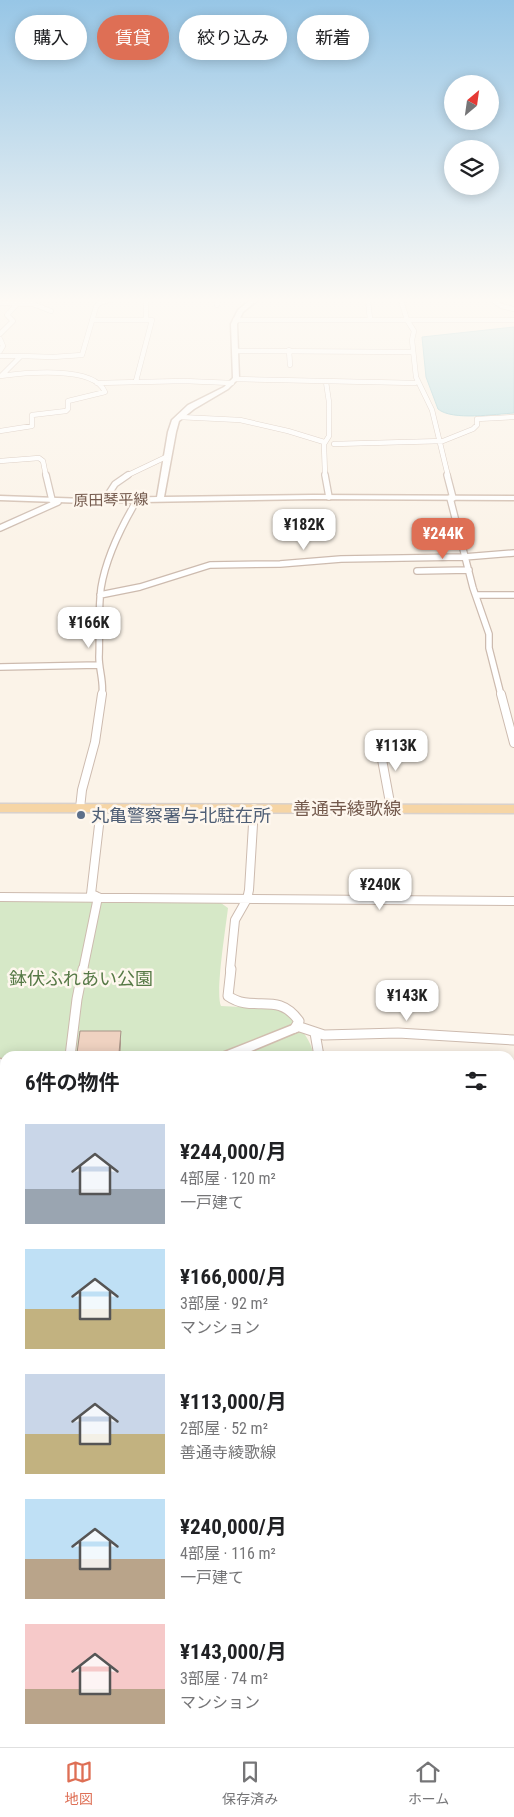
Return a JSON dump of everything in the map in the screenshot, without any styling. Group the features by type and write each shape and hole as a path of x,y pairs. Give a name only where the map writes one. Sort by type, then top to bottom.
{"main road":[{"path":"179,418 191,407 226,388 232,382"},
{"name":"原田琴平線","path":"0,498 160,500 172,432 179,418"},
{"path":"160,500 329,497 514,498"},
{"name":"善通寺綾歌線","path":"0,808 514,809"},
{"path":"239,1051 296,1027"}],"street":[{"path":"97,382 115,382"},
{"path":"0,432 32,426 32,415 66,411 68,400 105,392 103,387 97,382"},
{"path":"282,382 415,383"},
{"path":"326,382 329,402 328,436 324,442 324,468 329,497"},
{"path":"418,382 432,410 465,557 489,634 489,648 514,743"},
{"path":"334,444 438,441 473,428 477,425 477,419 514,417"},
{"path":"179,418 240,420 288,431 324,442"},
{"path":"104,500 112,488 124,476 168,456"},
{"path":"0,461 39,458 43,461 56,500 0,528"},
{"path":"80,808 82,790 94,742 103,686 99,665 100,595 105,571 115,542 137,500"},
{"path":"100,595 131,590 187,572 218,565 278,564 314,560 465,557 514,553"},
{"path":"417,571 469,570"},
{"path":"476,595 514,595"},
{"path":"0,667 99,665"},
{"path":"378,738 390,808"},
{"path":"98,897 91,894 99,839 101,808"},
{"path":"254,808 247,898 235,920 228,996 236,1002 284,1005 297,1017 299,1021 296,1027 315,1033 398,1033 514,1040"},
{"path":"0,896 514,902"},
{"path":"71,1051 77,999 98,897"},
{"path":"315,1033 318,1051"}],"green space":[{"name":"鉢伏ふれあい公園","path":"0,899 218,901 228,908 219,988 221,1006 280,1009 302,1030 313,1051 0,1051"}],"water":[{"path":"428,382 514,382 514,413 463,416 445,413 438,409"}],"building":[{"path":"80,1031 121,1031 119,1051 77,1051"}],"place":[{"name":"丸亀警察署与北駐在所","path":"81,815"}]}
